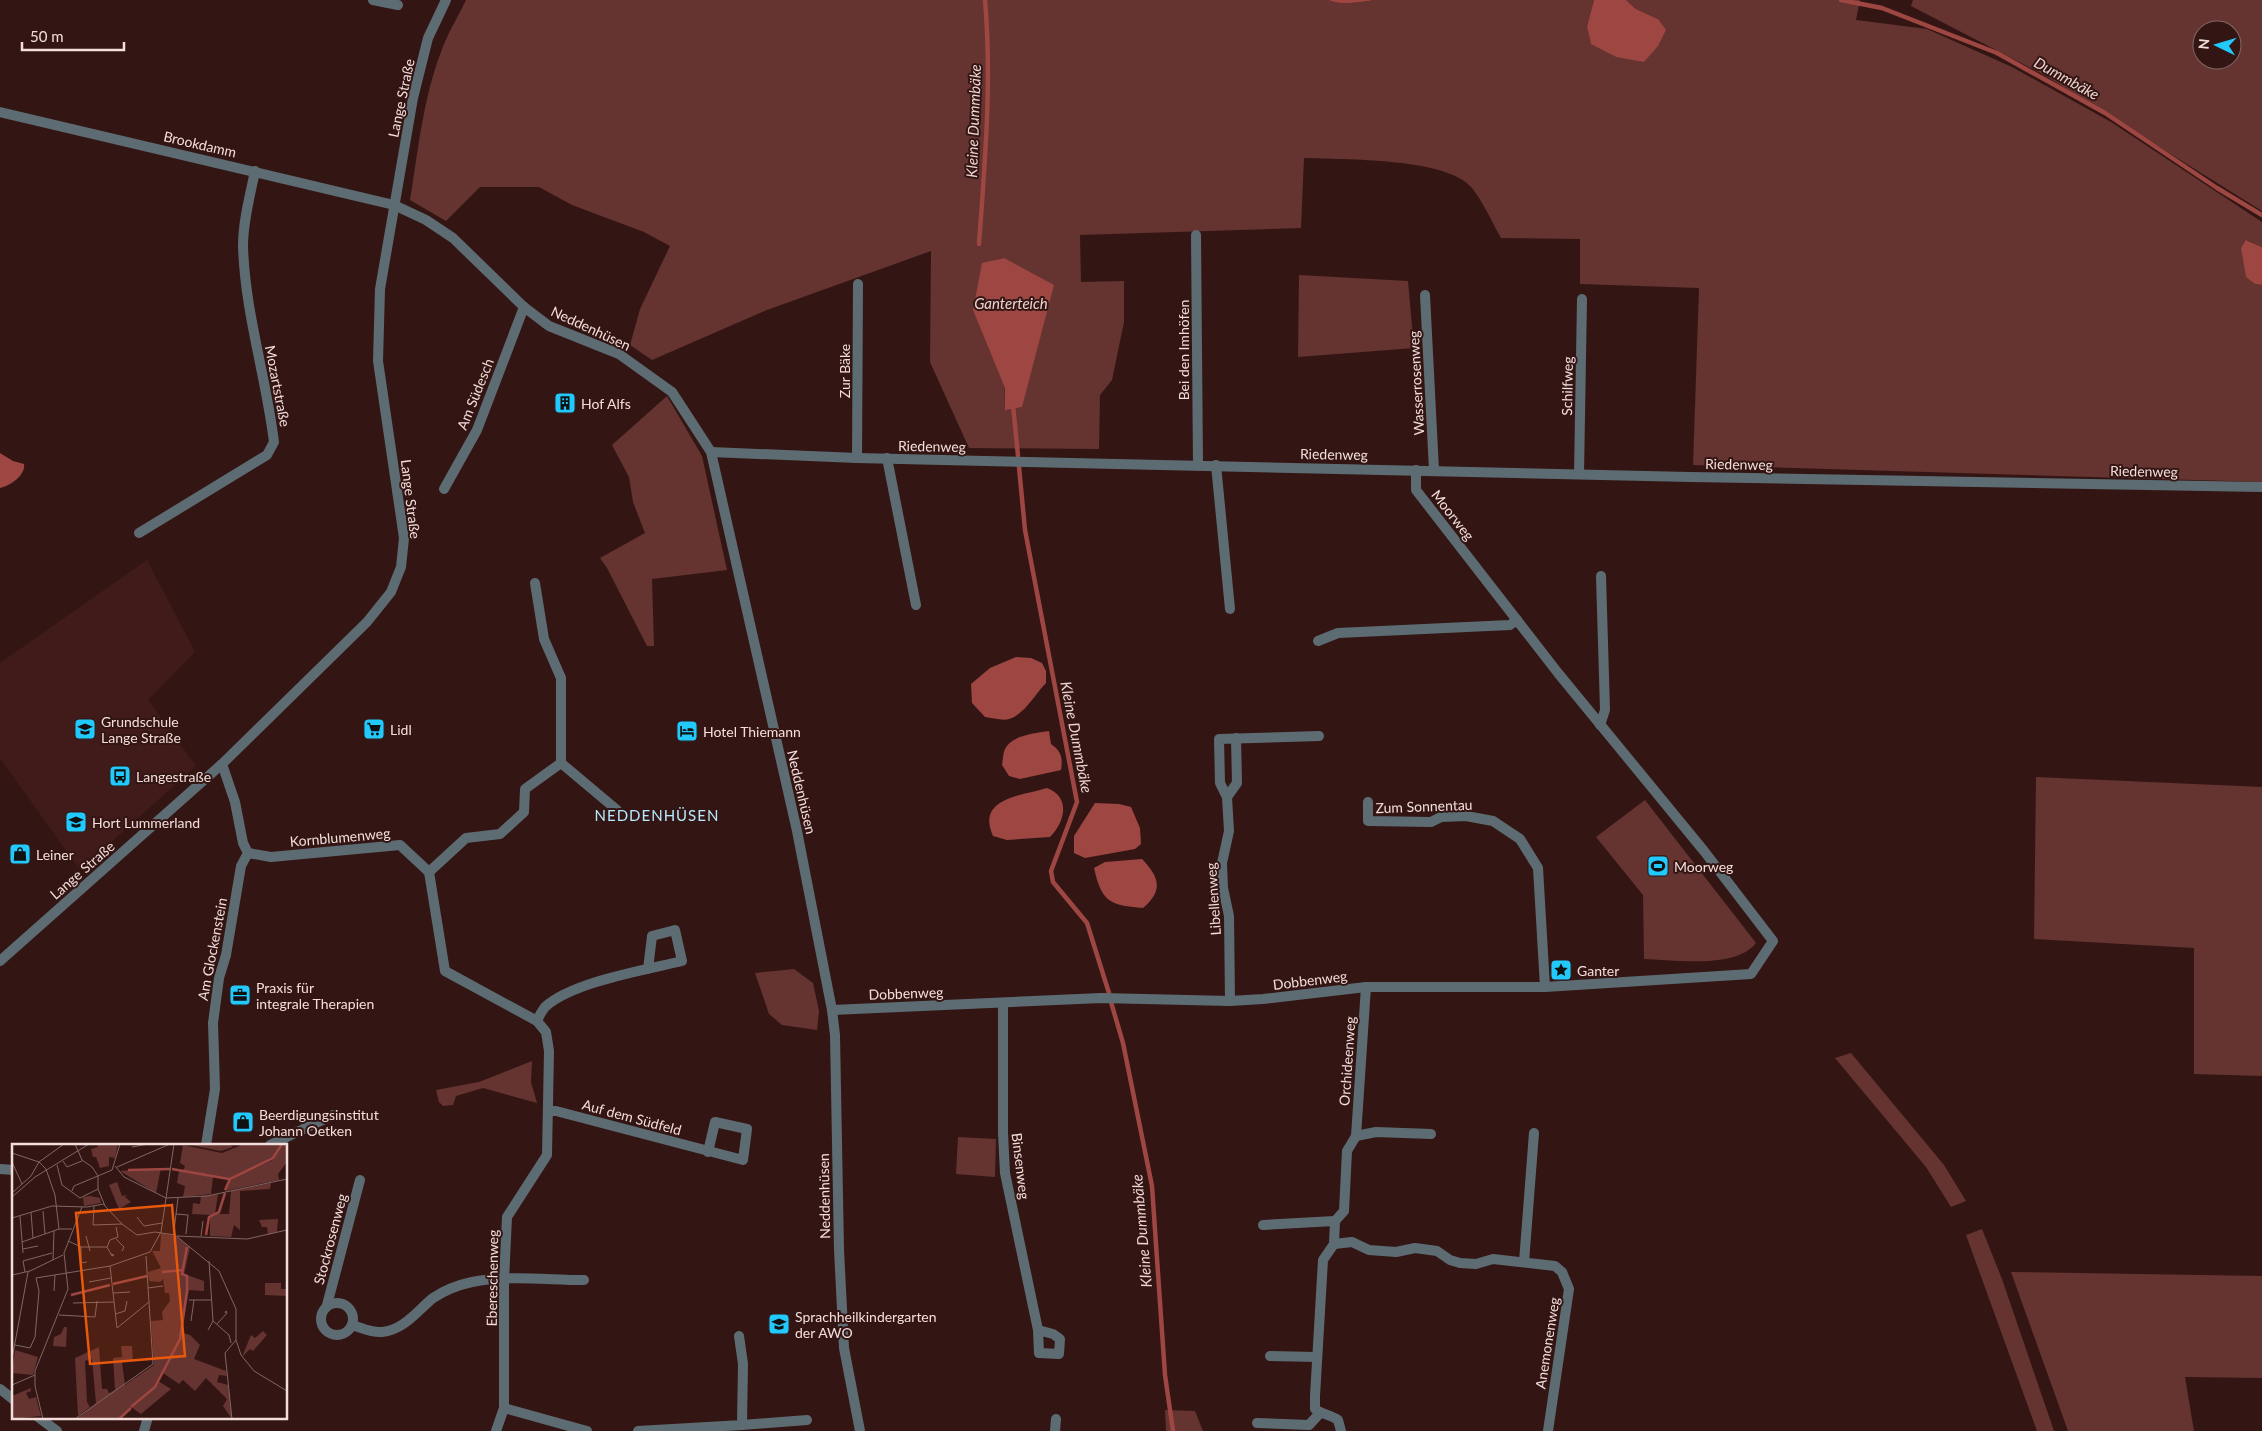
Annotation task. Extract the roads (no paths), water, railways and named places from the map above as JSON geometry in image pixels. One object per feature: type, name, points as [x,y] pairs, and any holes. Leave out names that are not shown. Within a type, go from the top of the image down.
[{"type":"street","points":[[373,0],[398,5]]},
{"type":"street","name":"Lange Straße","points":[[0,961],[222,764],[367,622],[391,592],[401,567],[404,538],[378,361],[380,289],[413,98],[428,38],[446,0]]},
{"type":"street","name":"Brookdamm","points":[[0,112],[394,205]]},
{"type":"street","name":"Mozartstraße","points":[[139,533],[267,455],[274,442],[251,320],[243,246],[246,212],[255,171]]},
{"type":"street","name":"Neddenhüsen","points":[[394,205],[426,220],[453,238],[524,307],[549,326],[620,354],[672,392],[711,452],[797,830],[832,1010],[835,1035],[839,1250],[844,1348],[860,1431]]},
{"type":"street","name":"Bei den Imhöfen","points":[[1196,236],[1198,464]]},
{"type":"street","name":"Zur Bäke","points":[[857,458],[858,284]]},
{"type":"street","name":"Wasserrosenweg","points":[[1425,295],[1434,470]]},
{"type":"street","name":"Schilfweg","points":[[1579,474],[1582,299]]},
{"type":"street","name":"Am Südesch","points":[[444,489],[476,430],[524,307]]},
{"type":"street","name":"Riedenweg","points":[[711,452],[857,458],[2262,487]]},
{"type":"street","name":"Riedenweg","points":[[887,458],[916,605]]},
{"type":"street","points":[[1216,465],[1230,609]]},
{"type":"street","name":"Moorweg","points":[[1416,470],[1416,490],[1517,620],[1704,851],[1772,941]]},
{"type":"street","points":[[1600,724],[1605,710],[1601,576]]},
{"type":"street","points":[[534,582],[544,639],[561,678],[561,763],[617,810]]},
{"type":"street","points":[[1318,640],[1338,633],[1510,625],[1517,620]]},
{"type":"street","name":"Libellenweg","points":[[1230,1001],[1229,916],[1223,888],[1222,863],[1229,831],[1227,797],[1220,782],[1219,739],[1318,736]]},
{"type":"street","name":"Libellenweg","points":[[1227,797],[1237,783],[1236,738]]},
{"type":"street","points":[[561,763],[525,789],[524,812],[500,834],[466,838],[429,872],[445,971],[537,1021],[544,1008],[580,987],[648,970]]},
{"type":"street","points":[[222,764],[235,802],[243,844],[248,853]]},
{"type":"street","name":"Zum Sonnentau","points":[[1368,802],[1368,822],[1431,822],[1441,817],[1466,816],[1493,821],[1520,839],[1538,868],[1545,987]]},
{"type":"street","name":"Kornblumenweg","points":[[248,853],[271,857],[400,845],[429,872]]},
{"type":"street","name":"Am Glockenstein","points":[[206,1144],[215,1089],[213,1023],[219,978],[226,956],[241,866],[248,853]]},
{"type":"street","name":"Dobbenweg","points":[[832,1010],[1101,998],[1230,1001],[1366,987],[1545,987],[1751,974],[1772,941]]},
{"type":"street","name":"Orchideenweg","points":[[1320,1413],[1315,1409],[1323,1260],[1334,1244],[1335,1220],[1344,1211],[1347,1151],[1356,1136],[1366,987]]},
{"type":"street","name":"Binsenweg","points":[[1003,1003],[1003,1133],[1005,1173],[1038,1330]]},
{"type":"street","name":"Ebereschenweg","points":[[496,1431],[504,1408],[504,1280],[507,1217],[547,1155],[549,1051],[546,1032],[537,1021]]},
{"type":"street","name":"Auf dem Südfeld","points":[[548,1111],[556,1111],[708,1152],[743,1160],[747,1129],[715,1122],[708,1152]]},
{"type":"street","points":[[272,1144],[333,1115]]},
{"type":"street","points":[[1356,1136],[1376,1132],[1431,1134]]},
{"type":"street","points":[[1524,1262],[1534,1133]]},
{"type":"street","name":"Stockrosenweg","points":[[327,1305],[337,1302],[347,1305],[353,1314],[352,1325],[345,1333],[335,1335],[325,1330],[321,1314],[327,1305],[360,1180]]},
{"type":"street","points":[[1262,1225],[1335,1220]]},
{"type":"street","name":"Anemonenweg","points":[[1334,1244],[1352,1242],[1369,1250],[1396,1252],[1415,1248],[1437,1250],[1450,1260],[1460,1263],[1476,1264],[1493,1259],[1555,1266],[1562,1272],[1569,1289],[1548,1431]]},
{"type":"street","points":[[352,1325],[375,1332],[384,1332],[399,1327],[451,1287],[474,1282],[584,1280]]},
{"type":"street","points":[[739,1336],[743,1364],[742,1425]]},
{"type":"street","points":[[1270,1356],[1317,1357]]},
{"type":"street","points":[[0,1390],[12,1399]]},
{"type":"street","points":[[504,1408],[587,1431]]},
{"type":"street","points":[[1257,1423],[1309,1425],[1320,1413],[1338,1420],[1342,1431]]},
{"type":"street","points":[[39,1418],[57,1431]]},
{"type":"street","points":[[144,1431],[148,1418]]},
{"type":"street","points":[[1055,1431],[1056,1419]]},
{"type":"street","points":[[638,1431],[742,1425],[782,1427],[807,1420]]},
{"type":"water","points":[[1328,0],[1375,0],[1345,3]]},
{"type":"water","points":[[1594,0],[1626,0],[1636,9],[1658,19],[1666,30],[1658,46],[1644,62],[1616,57],[1591,44],[1587,26]]},
{"type":"water","points":[[2246,240],[2262,247],[2262,285],[2255,284],[2246,277],[2241,248]]},
{"type":"water","name":"Ganterteich","points":[[1004,258],[1054,285],[1022,407],[1005,410],[1005,388],[973,310],[982,263]]},
{"type":"water","points":[[0,453],[13,461],[24,464],[24,468],[20,476],[8,485],[0,488]]},
{"type":"water","points":[[1016,657],[1031,658],[1042,663],[1046,671],[1046,683],[1025,708],[1014,717],[1004,720],[985,717],[972,703],[971,684],[990,668]]},
{"type":"water","points":[[1049,731],[1051,744],[1057,749],[1062,761],[1061,770],[1020,779],[1009,776],[1002,765],[1004,751],[1008,744],[1025,736]]},
{"type":"water","points":[[1047,788],[1060,797],[1063,810],[1059,824],[1050,837],[1007,840],[993,836],[989,823],[991,814],[996,806],[1014,797]]},
{"type":"water","points":[[1095,803],[1119,804],[1131,807],[1140,828],[1141,844],[1135,849],[1085,858],[1074,853],[1074,836]]},
{"type":"water","points":[[1142,859],[1152,872],[1157,884],[1150,901],[1143,908],[1123,905],[1109,900],[1100,889],[1094,868],[1105,862]]},
{"type":"waterway","name":"Kleine Dummbäke","points":[[979,244],[988,91],[985,0]]},
{"type":"waterway","name":"Dummbäke","points":[[1841,0],[1882,8],[1997,53],[2105,113],[2217,188],[2262,215]]},
{"type":"waterway","name":"Kleine Dummbäke","points":[[1013,405],[1018,456]]},
{"type":"waterway","name":"Kleine Dummbäke","points":[[1019,467],[1025,530],[1077,802],[1051,871],[1053,882],[1087,923],[1109,993]]},
{"type":"waterway","name":"Kleine Dummbäke","points":[[1111,1002],[1123,1043],[1152,1186],[1165,1375],[1173,1431]]},
{"type":"place","name":"Hof Alfs","points":[[565,403]]},
{"type":"place","name":"Grundschule Lange Straße","points":[[85,729]]},
{"type":"place","name":"Lidl","points":[[374,729]]},
{"type":"place","name":"Hotel Thiemann","points":[[687,731]]},
{"type":"place","name":"Langestraße","points":[[120,776]]},
{"type":"place","name":"Hort Lummerland","points":[[76,822]]},
{"type":"place","name":"Leiner","points":[[20,854]]},
{"type":"place","name":"Moorweg","points":[[1658,866]]},
{"type":"place","name":"Ganter","points":[[1561,970]]},
{"type":"place","name":"Praxis für integrale Therapien","points":[[240,995]]},
{"type":"place","name":"Beerdigungsinstitut Johann Oetken","points":[[243,1122]]},
{"type":"place","name":"Sprachheilkindergarten der AWO","points":[[779,1324]]},
{"type":"district","name":"NEDDENHÜSEN","points":[[657,815]]}]
